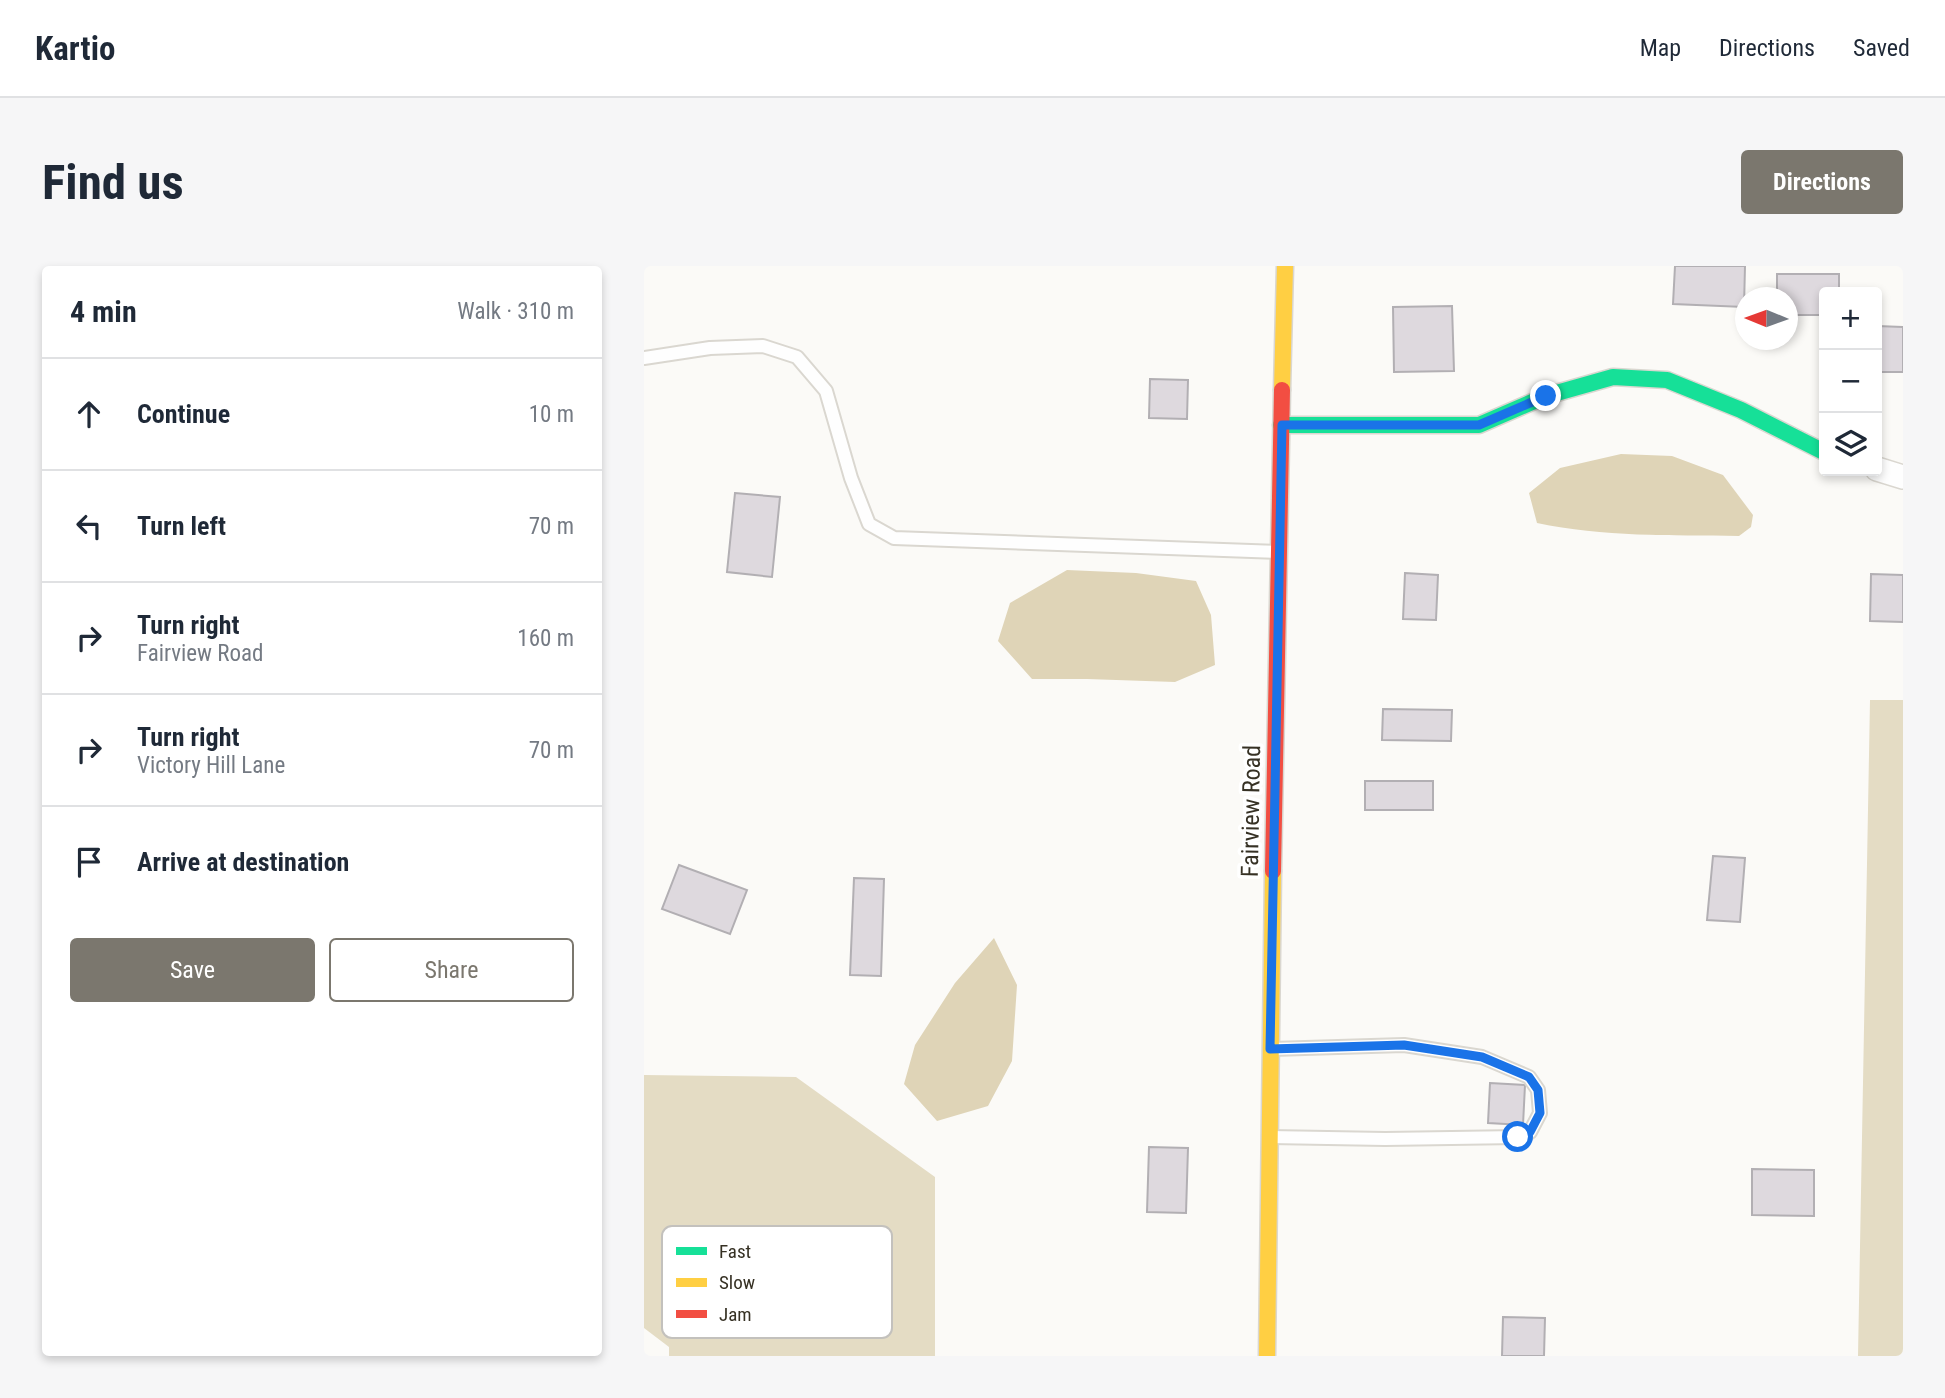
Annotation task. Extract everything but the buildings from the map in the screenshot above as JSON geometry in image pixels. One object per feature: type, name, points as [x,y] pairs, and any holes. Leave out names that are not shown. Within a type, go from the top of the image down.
[{"type":"street","name":"Fairview Road","points":[[1267,1356],[1285,266]]},
{"type":"street","points":[[1282,425],[1479,425],[1546,396],[1613,377],[1667,380],[1741,410],[1819,449]]},
{"type":"street","points":[[1882,471],[1903,477]]},
{"type":"lane","points":[[644,358],[710,348],[763,346],[797,357],[826,391],[851,478],[869,524],[894,538],[1279,552]]},
{"type":"lane","points":[[1269,1137],[1518,1137],[1530,1132],[1540,1113],[1538,1090],[1529,1077],[1482,1057],[1404,1045],[1270,1049]]},
{"type":"shaded area","points":[[1621,454],[1672,456],[1723,475],[1753,515],[1751,527],[1739,536],[1663,535],[1587,531],[1537,523],[1529,493],[1560,468]]},
{"type":"shaded area","points":[[1067,570],[1136,573],[1196,581],[1211,615],[1215,665],[1175,682],[1032,679],[998,641],[1010,603]]},
{"type":"shaded area","points":[[1870,700],[1903,700],[1903,1356],[1858,1356]]},
{"type":"shaded area","points":[[994,938],[1017,985],[1012,1061],[988,1106],[937,1121],[904,1084],[915,1045],[955,983]]},
{"type":"shaded area","points":[[644,1075],[796,1077],[935,1177],[935,1356],[669,1356],[669,1347],[644,1328]]},
{"type":"traffic: fast","points":[[1281,425],[1479,425],[1546,396],[1613,377],[1667,380],[1741,410],[1819,449]]},
{"type":"traffic: slow","points":[[1282,390],[1285,266]]},
{"type":"traffic: slow","points":[[1267,1356],[1273,871]]},
{"type":"traffic: jam","points":[[1273,871],[1282,390]]},
{"type":"route","points":[[1518,1137],[1530,1132],[1540,1113],[1538,1090],[1529,1077],[1482,1057],[1404,1045],[1270,1049],[1282,425],[1479,425],[1546,396]]}]
